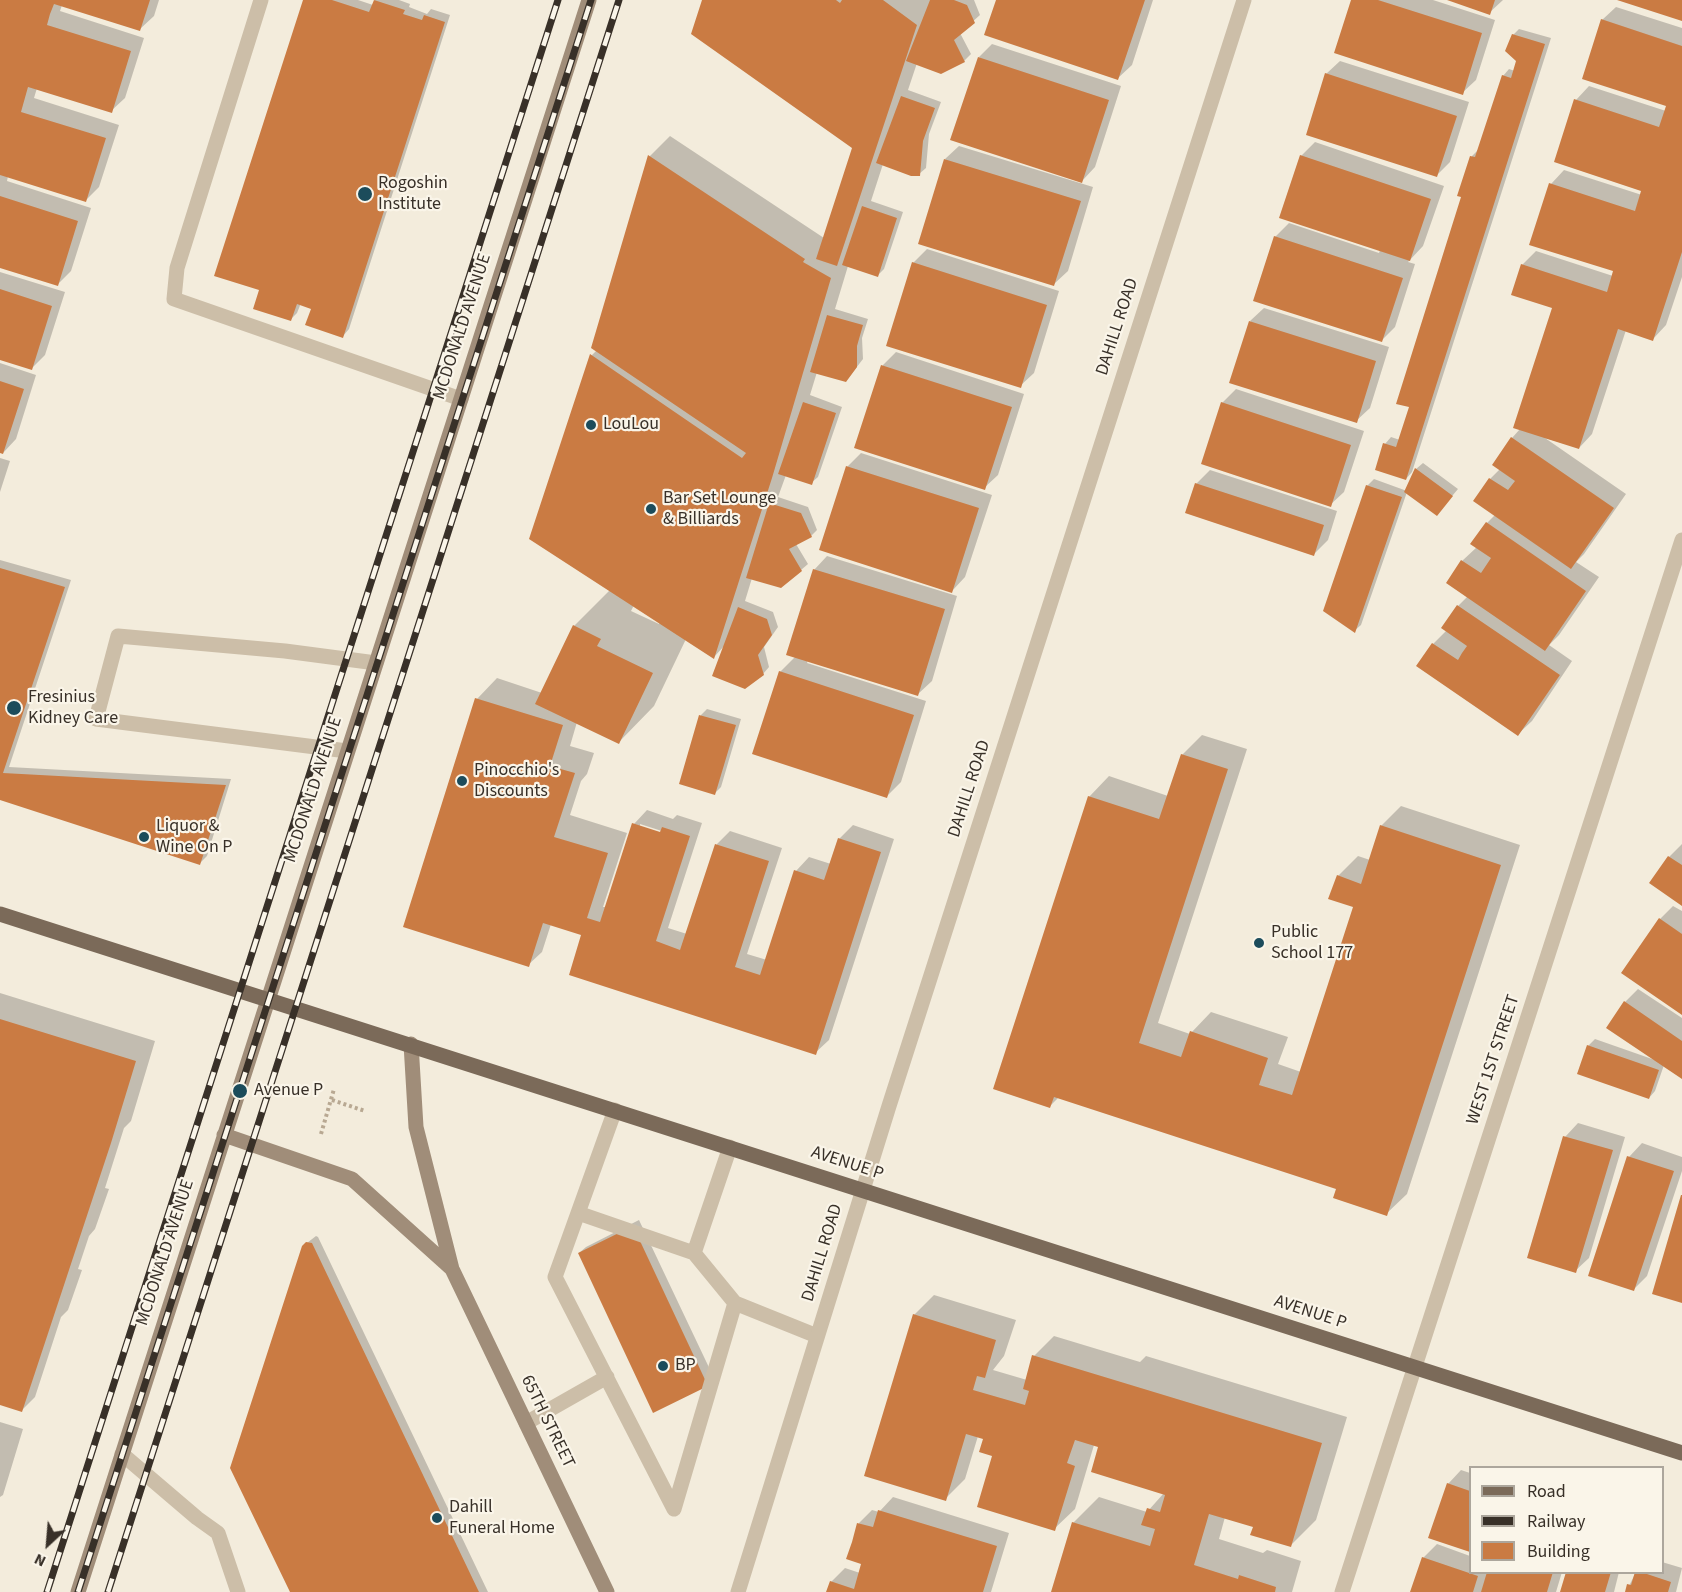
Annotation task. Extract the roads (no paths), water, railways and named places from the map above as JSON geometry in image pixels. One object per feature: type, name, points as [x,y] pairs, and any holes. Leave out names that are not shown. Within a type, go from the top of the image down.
[{"type":"main road","name":"MCDONALD AVENUE","points":[[78,1592],[589,0]]},
{"type":"main road","name":"AVENUE P","points":[[0,914],[1682,1453]]},
{"type":"main road","name":"65TH STREET","points":[[411,1044],[416,1127],[453,1269],[607,1592]]},
{"type":"main road","name":"65TH STREET","points":[[224,1135],[352,1179],[453,1269]]},
{"type":"street","points":[[261,0],[177,268],[174,299],[461,399]]},
{"type":"street","name":"DAHILL ROAD","points":[[738,1592],[863,1190],[1244,0]]},
{"type":"street","name":"WEST 1ST STREET","points":[[1342,1592],[1682,540]]},
{"type":"street","points":[[347,751],[96,719],[118,636],[285,651],[376,663]]},
{"type":"street","points":[[615,1110],[555,1277],[675,1509],[735,1303]]},
{"type":"street","points":[[694,1253],[730,1147]]},
{"type":"street","points":[[578,1213],[694,1253],[735,1303],[817,1336]]},
{"type":"street","points":[[526,1423],[607,1377]]},
{"type":"street","points":[[122,1454],[218,1533],[238,1592]]},
{"type":"railway","points":[[47,1592],[558,0]]},
{"type":"railway","points":[[78,1592],[591,0]]},
{"type":"railway","points":[[108,1592],[619,0]]},
{"type":"place","name":"Rogoshin Institute","points":[[365,194]]},
{"type":"place","name":"LouLou","points":[[591,425]]},
{"type":"place","name":"Bar Set Lounge & Billiards","points":[[651,509]]},
{"type":"place","name":"Fresinius Kidney Care","points":[[14,708]]},
{"type":"place","name":"Pinocchio's Discounts","points":[[462,781]]},
{"type":"place","name":"Liquor & Wine On P","points":[[144,837]]},
{"type":"place","name":"Public School 177","points":[[1259,943]]},
{"type":"place","name":"Avenue P","points":[[240,1091]]},
{"type":"place","name":"BP","points":[[663,1366]]},
{"type":"place","name":"Dahill Funeral Home","points":[[437,1518]]}]
